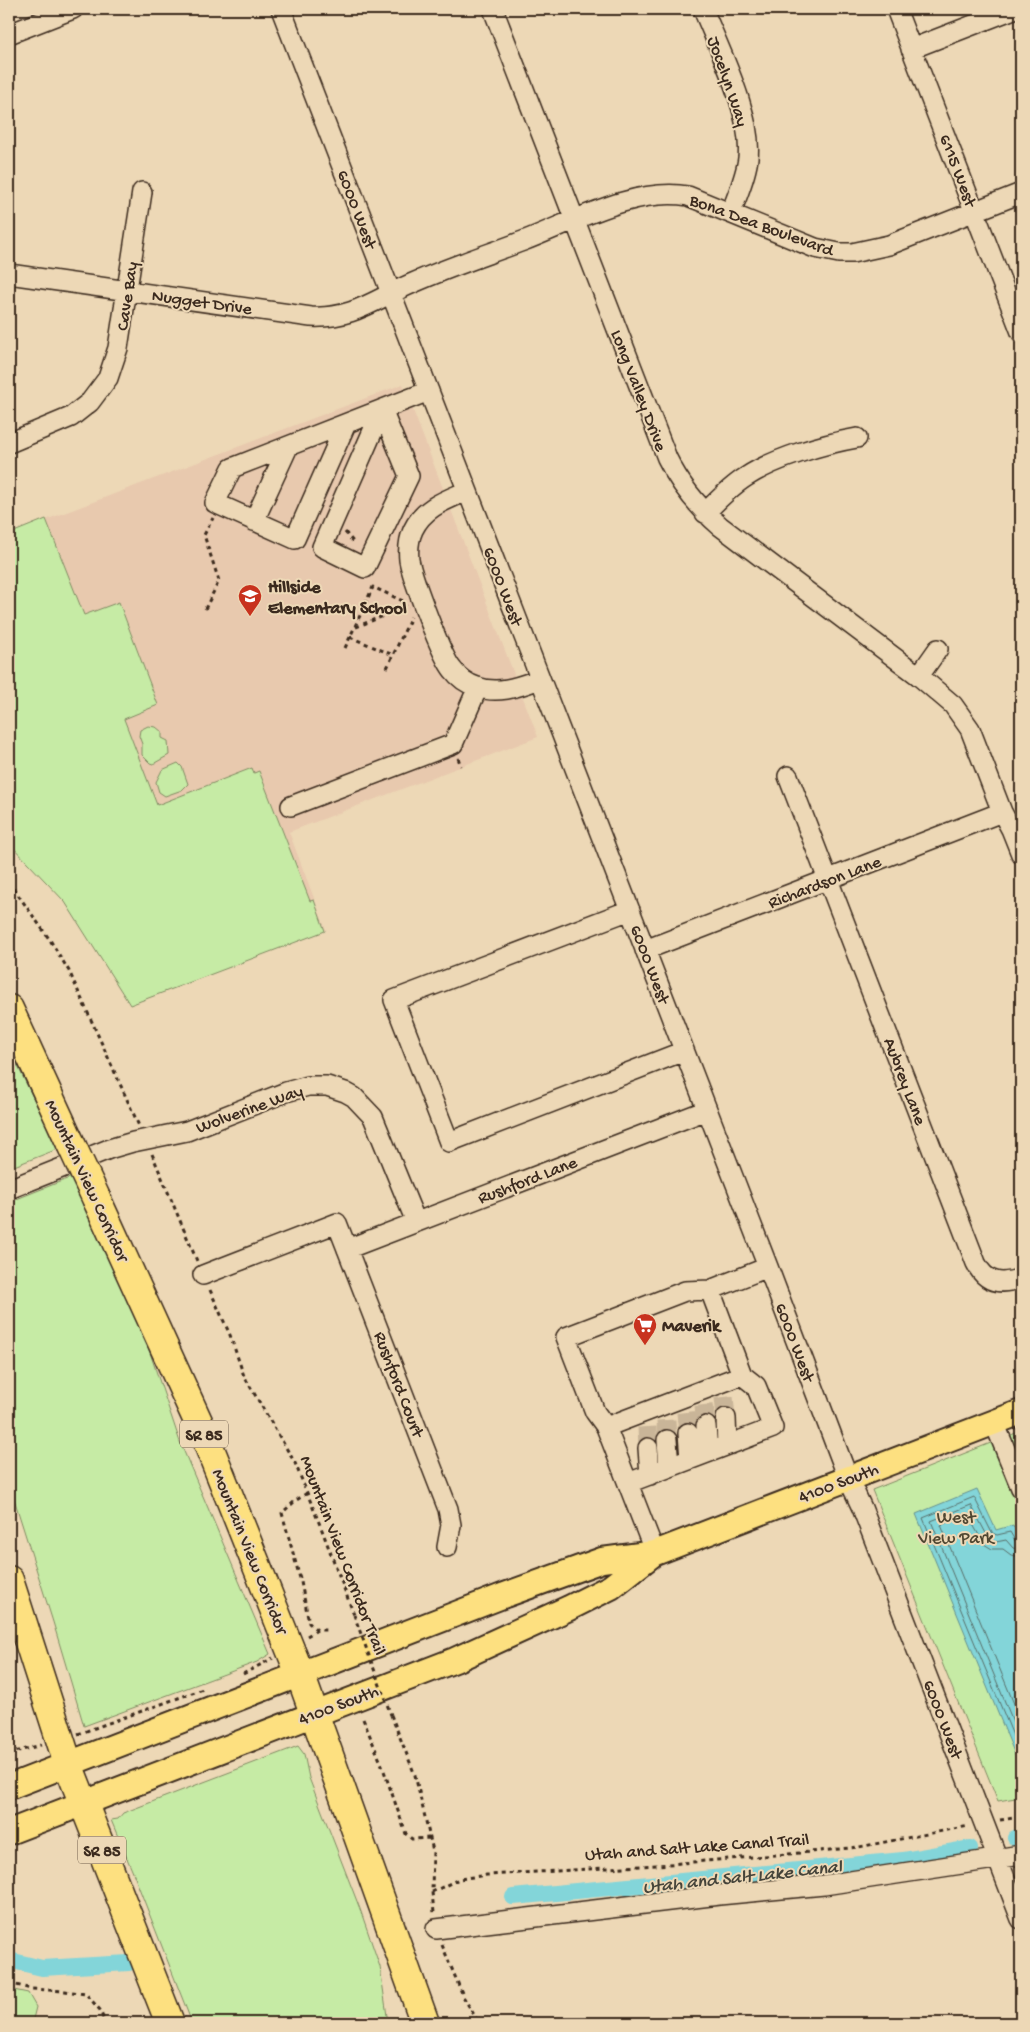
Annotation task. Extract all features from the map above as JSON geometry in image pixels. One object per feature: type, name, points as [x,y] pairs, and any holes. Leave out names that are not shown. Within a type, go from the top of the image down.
[{"type":"highway","name":"Mountain View Corridor","points":[[9,1009],[207,1441],[315,1713],[425,2023]]},
{"type":"highway","name":"SR 85","points":[[9,1580],[68,1764],[170,2023]]},
{"type":"main road","name":"4100 South","points":[[9,1787],[505,1595],[602,1560],[655,1553],[1021,1412]]},
{"type":"main road","name":"4100 South","points":[[9,1832],[455,1660],[611,1587],[655,1553]]},
{"type":"street","points":[[9,34],[73,9]]},
{"type":"street","name":"6000 West","points":[[281,9],[848,1478],[862,1508],[1021,1919]]},
{"type":"street","name":"Long Valley Drive","points":[[492,9],[667,458],[686,492],[706,513],[942,694],[962,716],[972,736],[1021,854]]},
{"type":"street","name":"Jocelyn Way","points":[[703,9],[739,101],[747,130],[748,158],[746,172],[731,213]]},
{"type":"street","name":"6115 West","points":[[896,9],[1021,332]]},
{"type":"street","points":[[911,49],[1014,9]]},
{"type":"street","name":"Cave Bay","points":[[9,443],[71,417],[90,402],[108,378],[116,358],[142,192]]},
{"type":"street","name":"Bona Dea Boulevard","points":[[391,294],[412,283],[631,200],[667,194],[688,196],[815,248],[846,253],[865,252],[888,245],[1021,193]]},
{"type":"street","name":"Nugget Drive","points":[[9,274],[322,318],[356,311],[391,294]]},
{"type":"street","points":[[346,424],[295,539],[216,503],[232,468],[288,447],[346,424],[429,392]]},
{"type":"street","points":[[382,410],[409,476],[365,568],[322,547],[382,410]]},
{"type":"street","points":[[706,513],[734,486],[757,470],[824,445],[858,438]]},
{"type":"street","points":[[254,521],[288,447]]},
{"type":"street","points":[[467,490],[435,505],[419,520],[410,540],[409,560],[446,660],[460,677],[478,688],[487,690],[507,690],[540,679]]},
{"type":"street","points":[[919,676],[938,649]]},
{"type":"street","points":[[291,806],[453,744],[478,688]]},
{"type":"street","name":"Aubrey Lane","points":[[788,776],[976,1264],[990,1280],[1007,1283],[1021,1278]]},
{"type":"street","name":"Richardson Lane","points":[[645,950],[1002,812]]},
{"type":"street","points":[[630,910],[394,1000],[449,1142],[684,1051]]},
{"type":"street","name":"Wolverine Way","points":[[9,1189],[133,1142],[187,1131],[286,1092],[308,1086],[327,1086],[354,1097],[373,1117],[416,1222]]},
{"type":"street","name":"Rushford Lane","points":[[347,1249],[707,1110]]},
{"type":"street","name":"Rushford Court","points":[[203,1275],[337,1223],[448,1509],[451,1524],[447,1547]]},
{"type":"street","points":[[655,1553],[606,1427],[595,1412],[566,1337],[685,1291],[710,1290],[768,1267]]},
{"type":"street","points":[[628,1483],[773,1428],[756,1386],[742,1374],[710,1290]]},
{"type":"street","points":[[606,1427],[646,1420],[724,1390],[742,1374]]},
{"type":"street","points":[[726,1418],[727,1445]]},
{"type":"street","points":[[994,1422],[1019,1478]]},
{"type":"street","points":[[706,1426],[708,1452]]},
{"type":"street","points":[[688,1433],[690,1459]]},
{"type":"street","points":[[667,1440],[669,1467]]},
{"type":"street","points":[[648,1448],[650,1474]]},
{"type":"street","points":[[436,1930],[660,1901],[824,1885],[1021,1855]]},
{"type":"path","points":[[205,609],[219,581],[204,535],[214,516]]},
{"type":"path","points":[[334,520],[359,548]]},
{"type":"path","points":[[345,648],[373,587],[411,605],[355,627]]},
{"type":"path","points":[[387,668],[413,612]]},
{"type":"path","points":[[350,637],[393,655]]},
{"type":"path","points":[[9,882],[50,940],[69,971],[141,1128]]},
{"type":"path","points":[[151,1151],[191,1247]]},
{"type":"path","name":"Mountain View Corridor Trail","points":[[216,1304],[230,1335],[244,1376],[282,1439],[307,1493],[415,1775],[433,1851],[432,1892],[436,1930],[464,1998],[479,2023]]},
{"type":"path","points":[[307,1493],[282,1513],[301,1582],[309,1623],[316,1630],[328,1630]]},
{"type":"path","points":[[240,1675],[276,1657]]},
{"type":"path","points":[[88,1731],[213,1685]]},
{"type":"path","points":[[363,1719],[382,1765],[406,1834],[412,1839],[429,1838]]},
{"type":"path","points":[[9,1756],[15,1752]]},
{"type":"path","points":[[1002,1820],[1021,1816]]},
{"type":"path","name":"Utah and Salt Lake Canal Trail","points":[[432,1892],[459,1878],[658,1865],[800,1853],[859,1847],[967,1827]]},
{"type":"path","points":[[9,1984],[31,1989],[86,1994],[100,2010],[105,2023]]},
{"type":"shaded area","name":"Hillside Elementary School","points":[[403,384],[538,737],[289,832],[326,930],[130,1005],[65,902],[9,843],[9,534]]},
{"type":"green space","points":[[46,519],[84,615],[119,602],[158,705],[124,719],[157,805],[252,768],[254,773],[259,771],[310,901],[314,900],[325,931],[130,1005],[65,902],[9,843],[9,534]]},
{"type":"green space","points":[[148,726],[156,727],[162,732],[162,738],[168,741],[169,755],[153,764],[142,755],[142,744],[139,736],[140,730]]},
{"type":"green space","points":[[178,763],[182,767],[188,784],[182,790],[165,796],[159,792],[156,782],[162,770]]},
{"type":"green space","points":[[9,1048],[58,1149],[9,1168]]},
{"type":"green space","points":[[72,1177],[142,1329],[180,1442],[270,1654],[257,1662],[84,1726],[9,1483],[9,1202]]},
{"type":"green space","name":"West View Park","points":[[1021,1431],[1021,1797],[998,1801],[872,1490]]},
{"type":"green space","points":[[298,1746],[304,1754],[309,1778],[360,1909],[380,1967],[387,2016],[391,2023],[192,2023],[111,1820],[118,1819],[123,1813]]},
{"type":"green space","points":[[9,1989],[28,1993],[36,2007],[34,2023],[9,2023]]},
{"type":"water","points":[[977,1489],[996,1530],[1013,1525],[1021,1543],[1021,1757],[1016,1757],[916,1514]]},
{"type":"waterway","name":"Utah and Salt Lake Canal","points":[[1015,1838],[1021,1836]]},
{"type":"waterway","name":"Utah and Salt Lake Canal","points":[[513,1897],[903,1860],[970,1848]]},
{"type":"waterway","name":"Utah and Salt Lake Canal","points":[[9,1960],[42,1968],[129,1963]]},
{"type":"tunnel","points":[[724,1397],[726,1418]]},
{"type":"tunnel","points":[[704,1405],[706,1426]]},
{"type":"tunnel","points":[[686,1412],[688,1433]]},
{"type":"tunnel","points":[[666,1420],[667,1440]]},
{"type":"tunnel","points":[[647,1427],[648,1448]]},
{"type":"place","name":"Hillside Elementary School","points":[[250,617]]},
{"type":"place","name":"Maverik","points":[[645,1346]]}]
